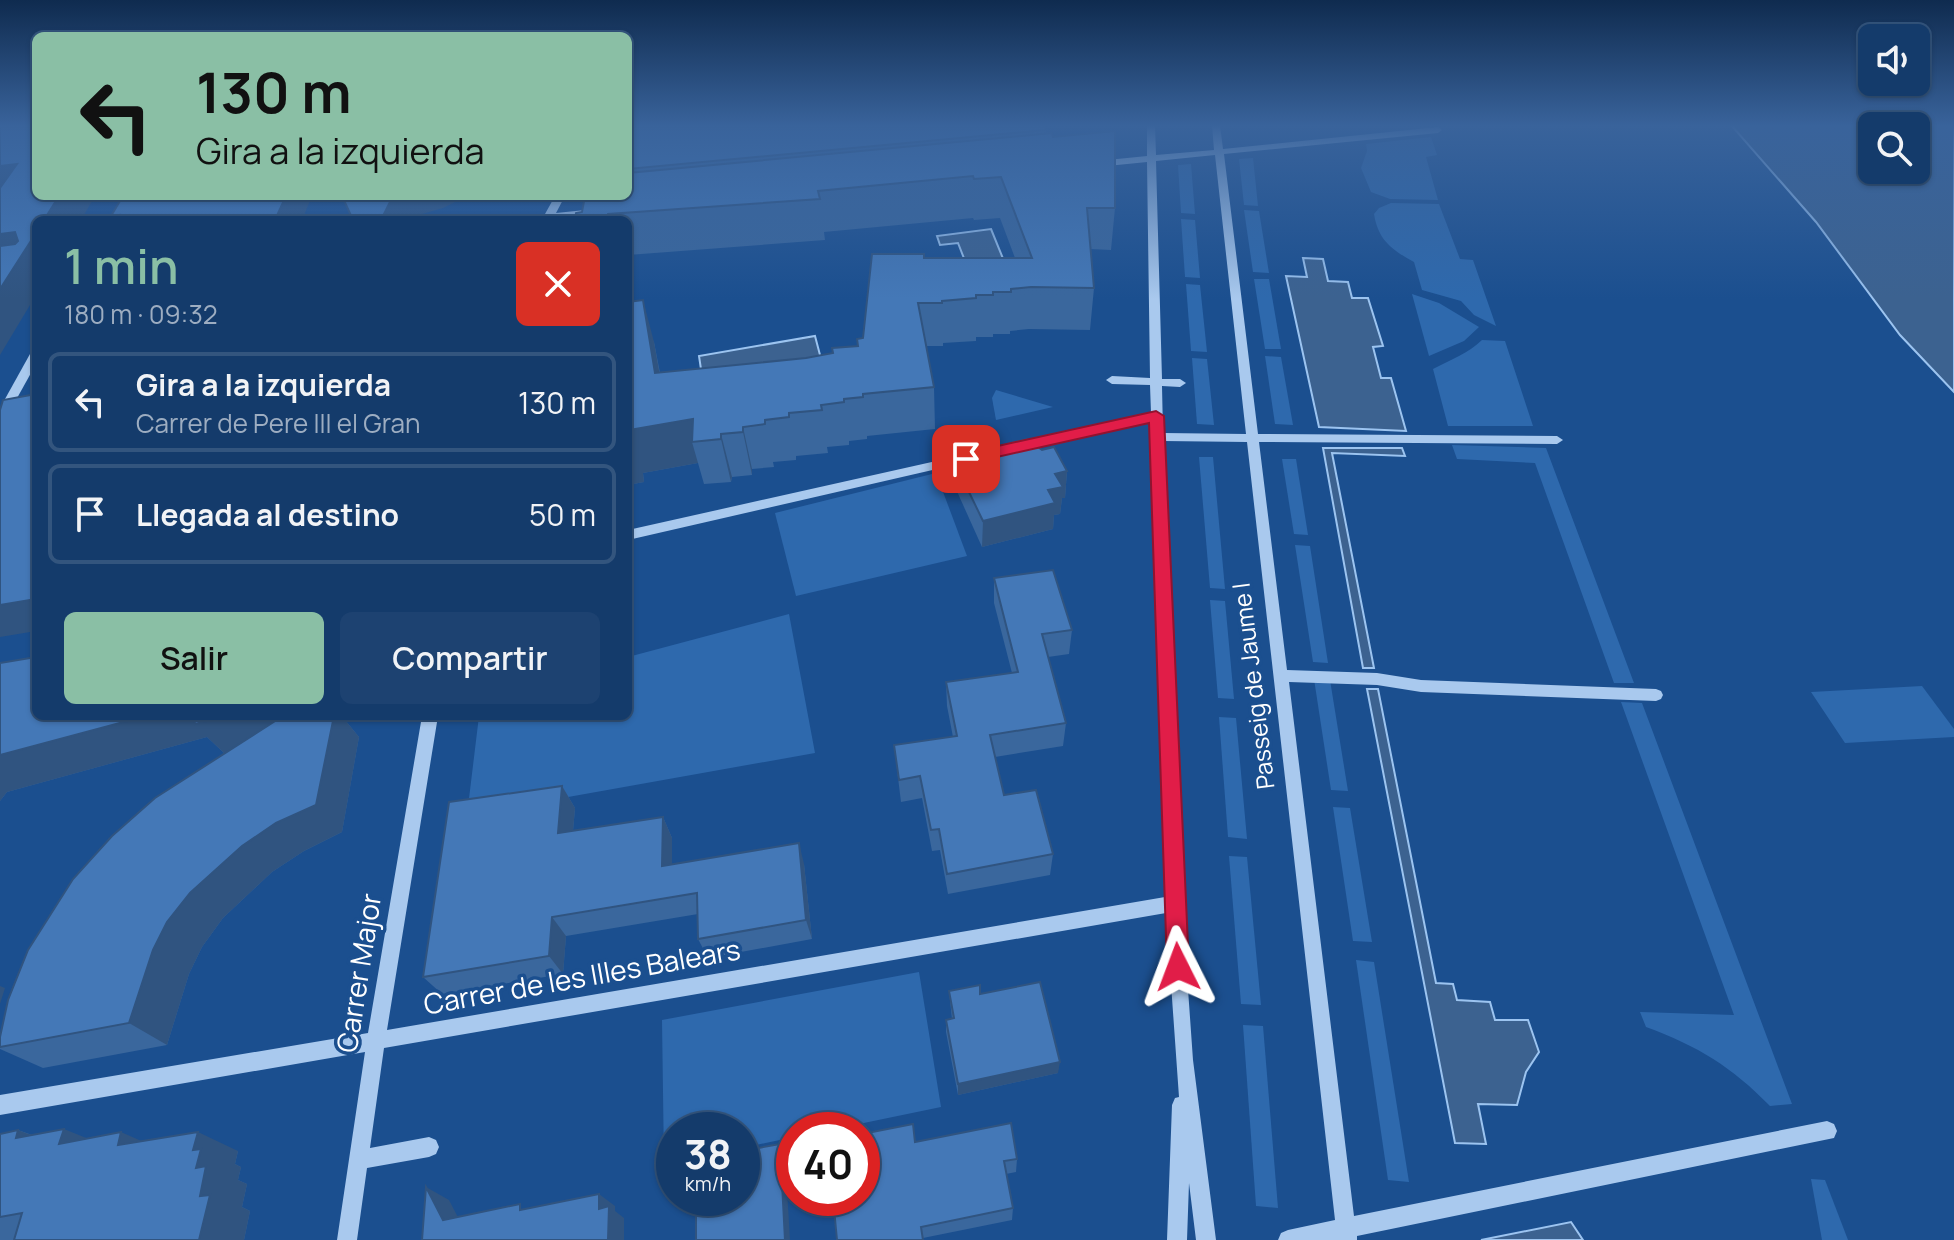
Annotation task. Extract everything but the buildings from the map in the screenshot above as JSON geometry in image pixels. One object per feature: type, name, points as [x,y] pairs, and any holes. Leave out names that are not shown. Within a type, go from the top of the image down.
[{"type":"street","points":[[1150,183],[1174,904],[1184,1060],[1206,1240]]},
{"type":"street","name":"Passeig de Jaume I","points":[[1221,183],[1346,1235]]},
{"type":"street","points":[[566,216],[610,211]]},
{"type":"street","points":[[0,418],[32,361]]},
{"type":"street","points":[[1112,380],[1180,383]]},
{"type":"street","points":[[997,452],[1156,416]]},
{"type":"street","points":[[1157,437],[1557,440]]},
{"type":"street","points":[[632,534],[982,455]]},
{"type":"street","points":[[1279,676],[1377,679],[1436,687],[1656,695]]},
{"type":"street","name":"Carrer Major","points":[[347,1240],[376,1041],[429,720]]},
{"type":"street","name":"Carrer de les Illes Balears","points":[[0,1105],[1174,904]]},
{"type":"street","points":[[1177,1240],[1184,1060]]},
{"type":"street","points":[[1288,1240],[1346,1235],[1827,1131]]},
{"type":"street","points":[[358,1160],[429,1147]]},
{"type":"shaded area","points":[[1179,183],[1193,183],[1195,214],[1181,213]]},
{"type":"shaded area","points":[[1242,183],[1256,183],[1258,206],[1244,205]]},
{"type":"shaded area","points":[[1367,183],[1433,183],[1438,200],[1390,199],[1371,192]]},
{"type":"shaded area","points":[[1782,183],[1954,183],[1954,392],[1900,335],[1816,222]]},
{"type":"shaded area","points":[[1391,203],[1439,204],[1460,259],[1473,260],[1496,326],[1474,315],[1461,301],[1422,290],[1414,262],[1387,243],[1376,223],[1374,214]]},
{"type":"shaded area","points":[[1244,210],[1259,211],[1269,273],[1253,272]]},
{"type":"shaded area","points":[[1181,219],[1195,220],[1200,278],[1185,277]]},
{"type":"shaded area","points":[[991,229],[1004,261],[967,266],[958,243],[940,245],[937,236]]},
{"type":"shaded area","points":[[1303,258],[1323,259],[1328,281],[1348,282],[1352,298],[1368,298],[1383,346],[1373,347],[1381,378],[1391,378],[1406,431],[1319,427],[1286,276],[1307,277]]},
{"type":"shaded area","points":[[1254,279],[1269,279],[1281,349],[1265,349]]},
{"type":"shaded area","points":[[1186,284],[1200,285],[1207,352],[1191,351]]},
{"type":"shaded area","points":[[1412,294],[1439,303],[1479,327],[1464,341],[1429,356]]},
{"type":"shaded area","points":[[815,336],[825,374],[705,396],[699,356]]},
{"type":"shaded area","points":[[1482,340],[1505,341],[1533,426],[1448,426],[1433,369],[1465,353]]},
{"type":"shaded area","points":[[1265,356],[1281,357],[1293,425],[1275,424]]},
{"type":"shaded area","points":[[1192,358],[1207,359],[1214,425],[1197,424]]},
{"type":"shaded area","points":[[996,390],[1053,407],[996,420],[992,398]]},
{"type":"shaded area","points":[[1452,445],[1546,448],[1634,683],[1614,683],[1535,463],[1457,459]]},
{"type":"shaded area","points":[[1323,448],[1402,448],[1405,456],[1332,453],[1374,668],[1363,668]]},
{"type":"shaded area","points":[[1199,457],[1213,457],[1225,589],[1210,588]]},
{"type":"shaded area","points":[[1282,459],[1296,459],[1308,535],[1294,534]]},
{"type":"shaded area","points":[[936,473],[967,556],[796,596],[775,513]]},
{"type":"shaded area","points":[[1295,545],[1310,546],[1328,663],[1313,662]]},
{"type":"shaded area","points":[[1210,600],[1225,601],[1234,699],[1218,698]]},
{"type":"shaded area","points":[[789,614],[815,753],[467,815],[479,720],[632,720],[632,656]]},
{"type":"shaded area","points":[[1314,679],[1330,680],[1348,791],[1331,790]]},
{"type":"shaded area","points":[[1922,686],[1954,729],[1954,737],[1845,743],[1811,692]]},
{"type":"shaded area","points":[[1367,689],[1378,689],[1436,983],[1453,984],[1457,1000],[1490,1002],[1495,1020],[1528,1020],[1539,1052],[1526,1072],[1517,1105],[1478,1104],[1486,1144],[1455,1143]]},
{"type":"shaded area","points":[[1621,702],[1642,703],[1792,1104],[1770,1106],[1713,1059],[1646,1027],[1640,1012],[1734,1015]]},
{"type":"shaded area","points":[[1219,717],[1236,718],[1247,839],[1228,837]]},
{"type":"shaded area","points":[[1333,807],[1350,808],[1372,942],[1353,941]]},
{"type":"shaded area","points":[[1229,856],[1247,857],[1261,1005],[1241,1004]]},
{"type":"shaded area","points":[[1356,960],[1374,962],[1409,1182],[1388,1180]]},
{"type":"shaded area","points":[[919,972],[941,1107],[880,1120],[880,1112],[776,1112],[776,1141],[760,1144],[760,1112],[663,1112],[662,1020]]},
{"type":"shaded area","points":[[1243,1025],[1263,1026],[1278,1208],[1256,1206]]},
{"type":"shaded area","points":[[1811,1179],[1825,1180],[1848,1240],[1822,1240]]},
{"type":"shaded area","points":[[1571,1222],[1583,1240],[1481,1240]]},
{"type":"route","points":[[966,459],[1156,416],[1178,967]]}]
